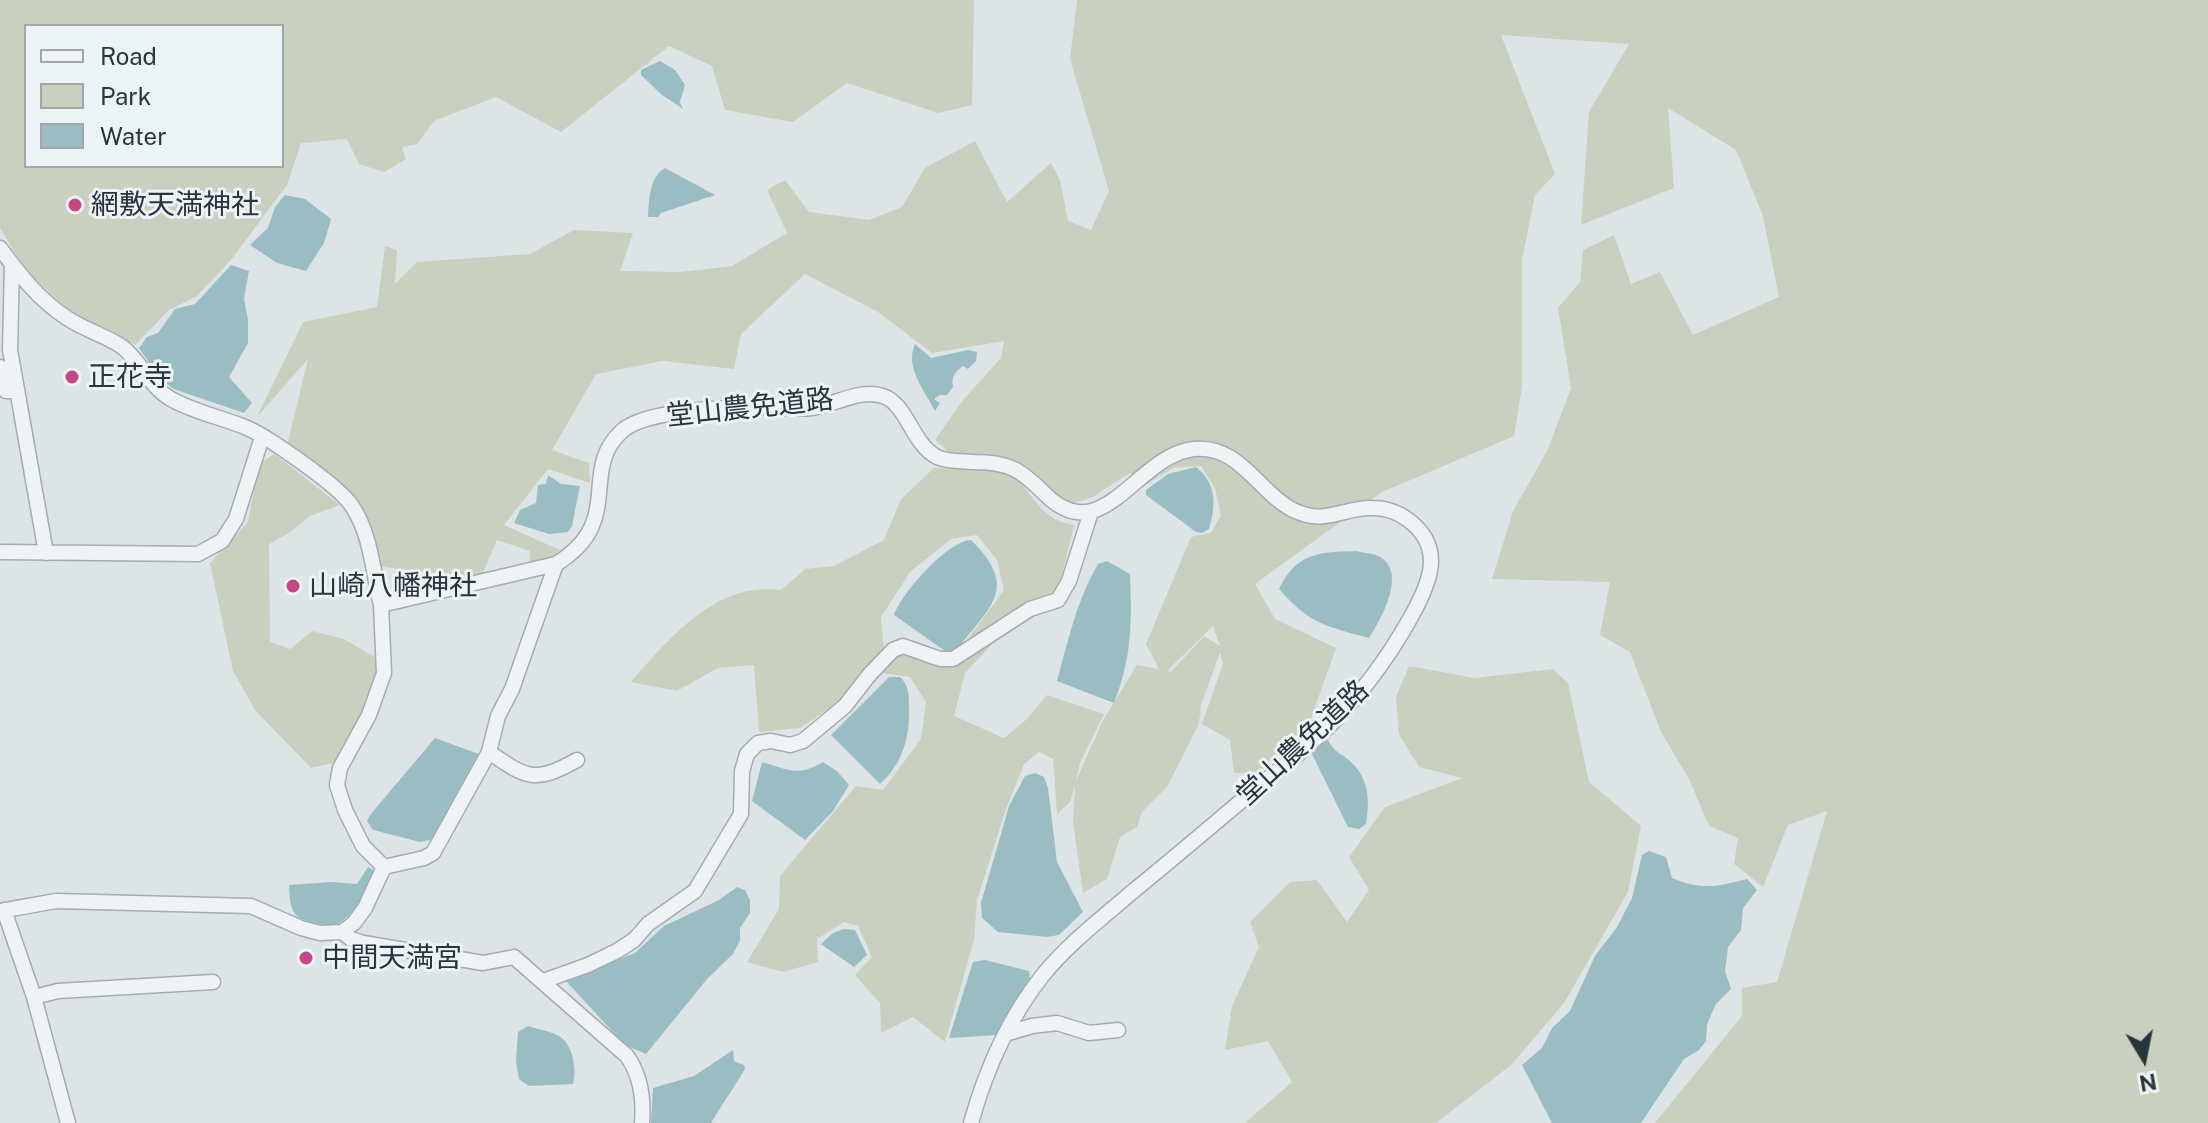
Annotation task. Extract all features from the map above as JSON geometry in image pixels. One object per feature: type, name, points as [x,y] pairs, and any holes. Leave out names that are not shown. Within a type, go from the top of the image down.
[{"type":"street","points":[[0,248],[31,289],[68,319],[121,346],[167,397],[206,415],[247,427],[340,491],[353,507],[367,538],[381,605],[384,673],[369,715],[340,768],[337,785],[345,810],[363,846],[384,867]]},
{"type":"street","points":[[12,264],[10,350],[46,553]]},
{"type":"street","points":[[0,367],[6,391],[17,391]]},
{"type":"street","name":"堂山農免道路","points":[[381,605],[556,564],[572,555],[586,540],[598,512],[605,455],[621,431],[633,423],[669,414],[740,407],[814,408],[860,395],[883,395],[895,402],[921,444],[935,456],[951,461],[996,462],[1015,467],[1061,507],[1079,514],[1102,508],[1158,462],[1188,450],[1205,449],[1222,452],[1236,460],[1281,502],[1307,516],[1325,518],[1375,508],[1394,511],[1421,530],[1432,556],[1426,590],[1374,676],[1321,735],[1065,951],[1044,974],[1017,1011],[1005,1034],[982,1086],[971,1123]]},
{"type":"street","points":[[0,552],[198,554],[222,541],[236,519],[262,437]]},
{"type":"street","points":[[543,981],[617,951],[634,940],[648,924],[695,891],[741,814],[742,771],[747,754],[758,743],[771,741],[790,745],[803,741],[845,706],[893,650],[903,646],[940,659],[953,659],[1030,609],[1058,600],[1069,581],[1091,512]]},
{"type":"street","points":[[384,867],[433,853],[489,752],[498,716],[512,689],[556,564]]},
{"type":"street","points":[[489,752],[524,776],[558,771],[577,760]]},
{"type":"street","points":[[68,1123],[34,997],[2,910],[56,901],[236,905],[251,906],[320,933],[342,932],[354,923],[365,908],[384,867]]},
{"type":"street","points":[[342,932],[363,943],[483,963],[514,957],[627,1056],[643,1096],[642,1123]]},
{"type":"street","points":[[34,997],[58,991],[213,982]]},
{"type":"street","points":[[1005,1034],[1057,1023],[1089,1033],[1118,1030]]},
{"type":"green space","points":[[0,0],[974,0],[972,105],[938,113],[847,83],[793,122],[725,110],[712,66],[669,46],[561,132],[496,97],[434,121],[417,144],[402,147],[406,159],[384,172],[359,164],[347,139],[301,143],[287,185],[231,260],[197,296],[169,310],[135,345],[73,314],[26,271],[0,228]]},
{"type":"green space","points":[[1077,0],[2208,0],[2208,1123],[1655,1123],[1742,1016],[1742,988],[1777,982],[1827,811],[1788,825],[1763,887],[1734,864],[1738,838],[1709,826],[1689,779],[1661,732],[1630,652],[1600,635],[1610,582],[1492,579],[1513,511],[1547,451],[1571,388],[1558,308],[1580,282],[1583,250],[1614,235],[1631,284],[1660,272],[1693,335],[1779,297],[1763,216],[1736,150],[1668,108],[1674,188],[1581,225],[1589,112],[1629,44],[1501,35],[1555,174],[1535,195],[1522,260],[1522,387],[1514,436],[1380,493],[1255,584],[1275,619],[1336,648],[1309,724],[1258,773],[1234,773],[1230,740],[1202,724],[1223,664],[1220,652],[1201,705],[1199,724],[1167,787],[1142,812],[1137,827],[1120,837],[1107,879],[1083,893],[1073,822],[1075,785],[1070,802],[1057,814],[1053,759],[1039,752],[1024,764],[977,900],[974,940],[945,1042],[913,1017],[881,1033],[880,1003],[855,975],[872,957],[858,926],[844,922],[817,939],[818,962],[783,972],[747,962],[779,909],[780,876],[856,786],[883,790],[921,739],[926,702],[910,677],[881,673],[900,653],[947,664],[1006,630],[965,673],[954,716],[1004,738],[1027,719],[1047,695],[1104,714],[1080,763],[1076,781],[1102,722],[1137,665],[1159,669],[1146,644],[1191,537],[1211,533],[1221,515],[1215,488],[1201,466],[1173,468],[1144,486],[1130,473],[1091,498],[1067,505],[1016,460],[953,456],[935,440],[963,400],[1001,358],[1004,341],[932,353],[878,312],[805,274],[741,334],[734,369],[663,361],[596,374],[552,450],[589,463],[590,483],[548,469],[504,525],[560,550],[549,560],[530,563],[530,551],[497,540],[483,573],[453,577],[379,566],[365,517],[286,450],[308,359],[257,417],[303,322],[377,307],[385,246],[397,250],[395,284],[417,262],[530,254],[574,230],[633,233],[620,271],[679,272],[732,266],[787,233],[767,190],[785,180],[809,212],[869,220],[902,207],[925,168],[975,141],[1007,202],[1051,163],[1060,180],[1068,221],[1091,230],[1109,191],[1070,59]],"holes":[[[1213,626],[1220,646],[1204,636],[1171,672],[1167,671]]]},
{"type":"green space","points":[[274,454],[340,505],[310,516],[269,544],[270,642],[290,649],[312,631],[344,639],[378,659],[370,696],[337,762],[311,768],[255,710],[233,671],[210,563],[248,522],[259,464]]},
{"type":"green space","points":[[934,468],[1003,471],[1018,481],[1045,511],[1062,522],[1074,525],[1062,575],[1053,596],[960,650],[1004,590],[997,560],[977,535],[951,539],[910,572],[881,617],[884,649],[840,701],[800,728],[759,732],[754,665],[718,668],[677,691],[631,682],[678,631],[715,604],[736,594],[781,590],[805,569],[834,566],[884,540],[901,499]]},
{"type":"green space","points":[[1409,666],[1474,678],[1553,669],[1568,683],[1589,782],[1641,826],[1628,892],[1564,1003],[1511,1065],[1436,1123],[1245,1123],[1292,1082],[1268,1041],[1225,1050],[1232,1006],[1259,947],[1250,922],[1290,882],[1317,880],[1347,922],[1369,890],[1349,857],[1385,807],[1462,778],[1419,767],[1399,734],[1396,697]]},
{"type":"water","points":[[660,61],[675,70],[685,85],[680,102],[683,109],[641,75],[641,70]]},
{"type":"water","points":[[665,168],[715,195],[661,213],[658,217],[648,217],[653,183]]},
{"type":"water","points":[[285,195],[305,199],[331,219],[324,243],[306,271],[277,263],[250,245],[268,228],[275,207]]},
{"type":"water","points":[[231,265],[249,271],[244,299],[248,343],[229,377],[252,403],[244,413],[174,389],[160,379],[139,348],[147,337],[158,333],[175,309],[195,304]]},
{"type":"water","points":[[915,344],[931,358],[968,350],[977,352],[976,361],[968,369],[963,366],[956,372],[953,387],[947,395],[934,399],[940,403],[935,411],[914,371],[912,353]]},
{"type":"water","points":[[1196,467],[1208,481],[1213,496],[1209,529],[1202,533],[1196,532],[1146,495],[1146,490],[1168,474]]},
{"type":"water","points":[[548,475],[561,484],[580,486],[568,532],[549,534],[514,523],[520,510],[536,503],[538,485],[546,484]]},
{"type":"water","points":[[971,540],[994,572],[997,585],[994,598],[955,652],[945,651],[894,615],[906,594],[938,558]]},
{"type":"water","points":[[1357,551],[1376,555],[1386,562],[1391,571],[1390,595],[1369,638],[1309,617],[1279,589],[1294,568],[1311,556]]},
{"type":"water","points":[[1107,561],[1130,574],[1130,640],[1114,703],[1057,681],[1084,592],[1098,564]]},
{"type":"water","points":[[889,677],[900,677],[907,687],[909,718],[904,749],[880,784],[831,735]]},
{"type":"water","points":[[435,738],[484,756],[438,838],[420,842],[373,830],[367,821],[370,815]]},
{"type":"water","points":[[1323,739],[1328,740],[1336,751],[1351,762],[1365,783],[1368,799],[1366,824],[1359,829],[1348,827],[1309,748]]},
{"type":"water","points":[[762,762],[800,771],[823,762],[837,771],[849,785],[833,811],[805,840],[752,801]]},
{"type":"water","points":[[1035,773],[1044,777],[1048,788],[1057,862],[1083,912],[1059,935],[1047,937],[998,932],[982,918],[981,903],[1009,806],[1025,776]]},
{"type":"water","points":[[1649,851],[1666,857],[1672,878],[1682,882],[1709,886],[1747,879],[1757,890],[1743,908],[1741,930],[1728,947],[1725,971],[1731,989],[1716,1004],[1707,1024],[1706,1041],[1699,1050],[1684,1059],[1641,1123],[1552,1123],[1522,1065],[1542,1048],[1552,1028],[1570,1011],[1595,956],[1617,927],[1632,898],[1642,855]]},
{"type":"water","points":[[368,867],[376,872],[363,896],[354,910],[333,927],[304,920],[294,913],[289,885],[357,884]]},
{"type":"water","points":[[737,887],[745,890],[750,900],[750,913],[740,928],[740,941],[733,954],[707,979],[646,1054],[625,1045],[565,980],[635,953],[664,926],[719,900]]},
{"type":"water","points":[[844,929],[855,930],[867,955],[854,967],[821,944],[833,933]]},
{"type":"water","points":[[985,960],[1029,971],[1030,980],[998,1035],[949,1038],[973,962]]},
{"type":"water","points":[[528,1026],[559,1036],[568,1045],[573,1058],[573,1084],[529,1086],[519,1079],[516,1061],[518,1032]]},
{"type":"water","points":[[733,1050],[734,1061],[744,1065],[745,1069],[711,1123],[651,1123],[653,1088],[694,1076]]},
{"type":"place","name":"網敷天満神社","points":[[75,205]]},
{"type":"place","name":"正花寺","points":[[72,377]]},
{"type":"place","name":"山崎八幡神社","points":[[293,586]]},
{"type":"place","name":"中間天満宮","points":[[306,958]]}]
